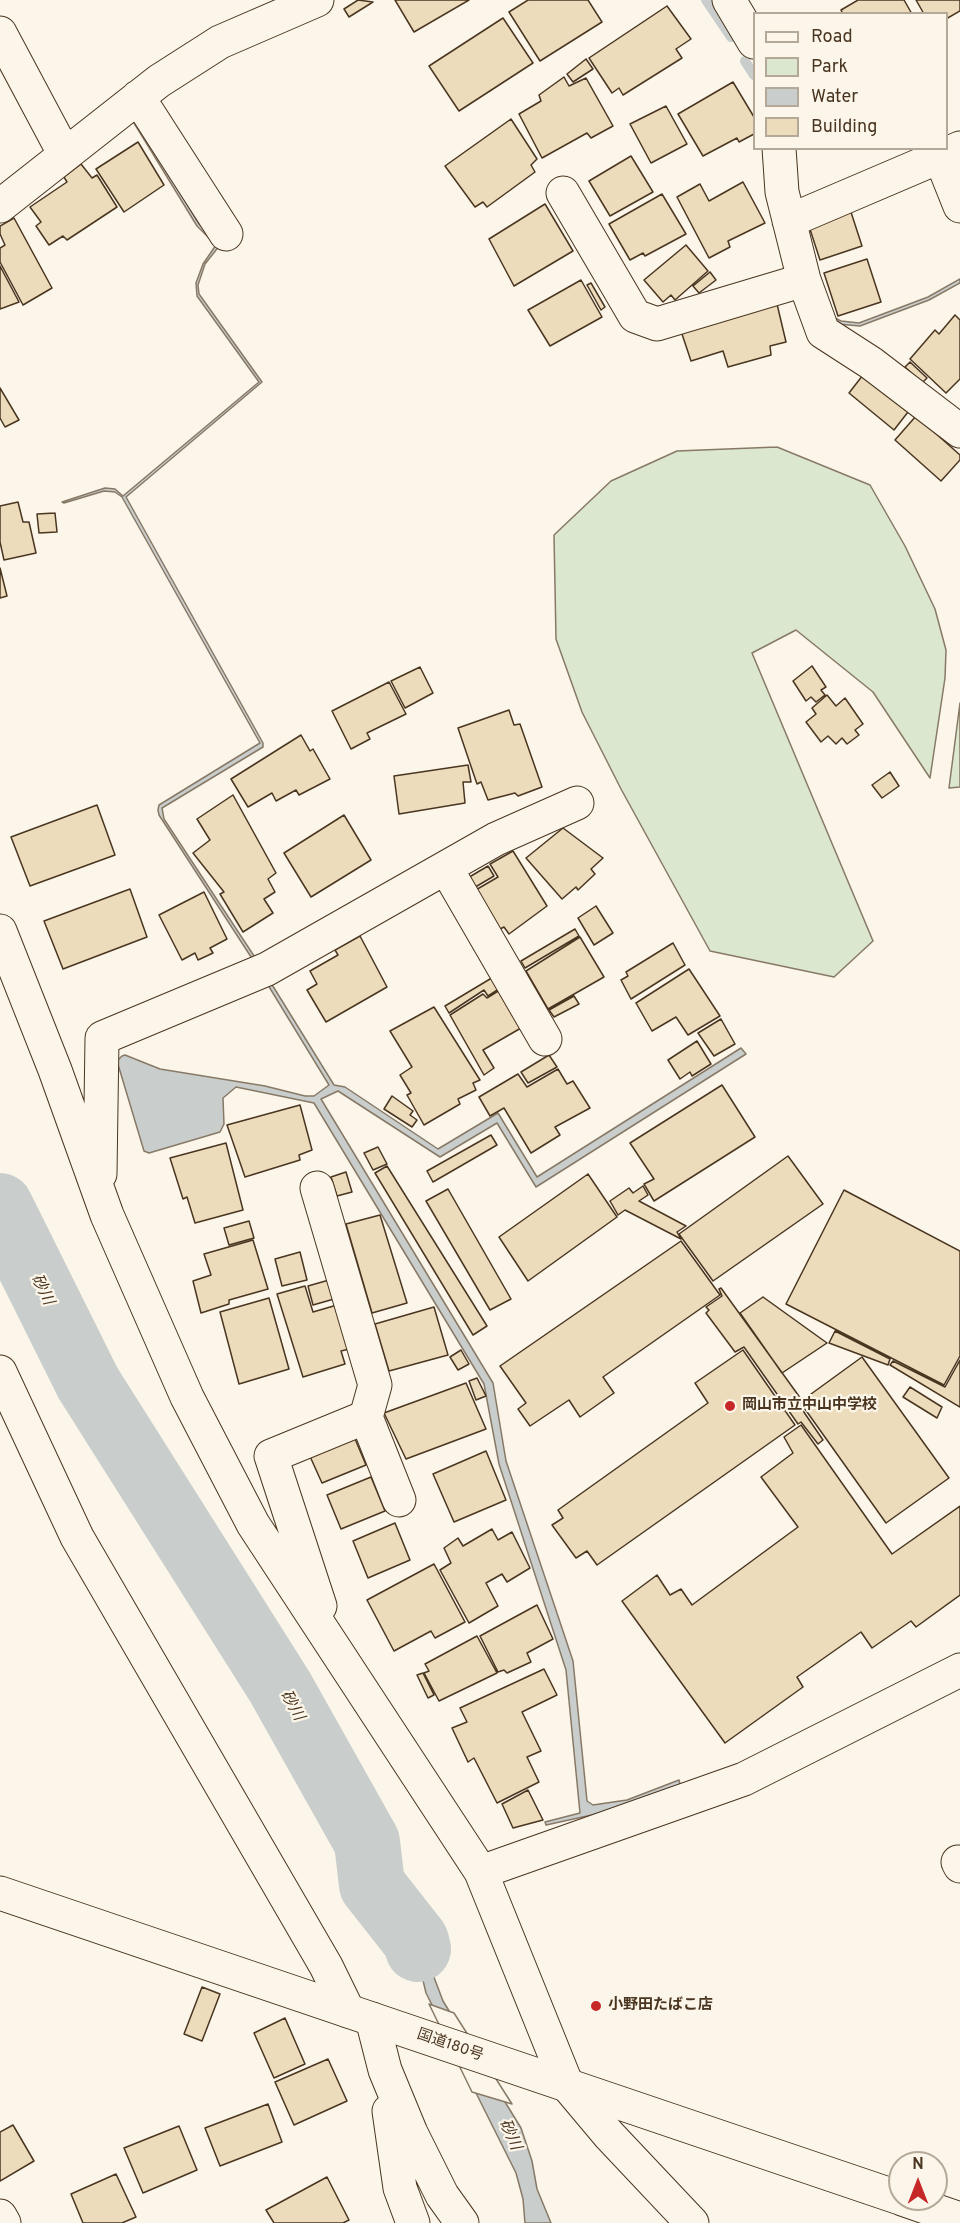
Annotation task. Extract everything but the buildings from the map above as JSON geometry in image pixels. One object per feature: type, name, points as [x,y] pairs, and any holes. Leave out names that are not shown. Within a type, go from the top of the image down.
[{"type":"main road","points":[[0,206],[138,97],[220,42],[317,0]]},
{"type":"main road","points":[[729,0],[753,40]]},
{"type":"main road","points":[[0,33],[65,155]]},
{"type":"main road","points":[[138,97],[226,234]]},
{"type":"main road","points":[[779,150],[782,192],[789,221],[804,280],[824,332],[871,363],[960,431]]},
{"type":"main road","points":[[789,221],[950,152],[960,206]]},
{"type":"main road","points":[[563,193],[634,316],[657,324],[804,280]]},
{"type":"main road","points":[[100,1197],[102,1038],[267,969],[496,839],[577,803]]},
{"type":"main road","points":[[446,868],[545,1039]]},
{"type":"main road","points":[[0,931],[55,1070],[100,1197],[187,1397],[253,1524],[481,1872],[567,2085],[609,2135],[692,2223]]},
{"type":"main road","points":[[317,1188],[375,1385],[366,1417],[399,1500]]},
{"type":"main road","points":[[0,1372],[77,1537],[326,1966],[372,2019],[385,2070],[400,2188],[412,2223]]},
{"type":"main road","points":[[326,1636],[315,1585],[293,1527],[271,1456],[366,1417]]},
{"type":"main road","points":[[481,1872],[744,1779],[960,1670]]},
{"type":"main road","name":"国道180号","points":[[0,1893],[888,2195]]},
{"type":"main road","points":[[385,2070],[426,2166],[462,2223]]},
{"type":"main road","name":"国道180号","points":[[936,2211],[960,2219]]},
{"type":"main road","points":[[0,2216],[4,2223]]},
{"type":"green space","points":[[777,447],[870,485],[905,546],[935,609],[946,650],[945,678],[930,778],[873,692],[796,630],[752,653],[873,941],[834,977],[710,951],[621,789],[582,712],[556,639],[554,535],[611,481],[677,451]]},
{"type":"green space","points":[[960,703],[960,787],[949,788]]},
{"type":"water","points":[[134,117],[199,224],[220,245],[205,264],[198,285],[199,294],[262,382],[126,497],[263,743],[263,747],[162,808],[164,819],[256,959],[253,960],[159,815],[158,810],[159,805],[260,743],[122,497],[115,492],[104,491],[62,502],[105,488],[115,489],[123,496],[259,382],[197,296],[196,283],[203,264],[216,245],[197,226],[131,118]]},
{"type":"water","points":[[960,279],[960,283],[929,300],[860,326],[837,324],[833,317],[841,321],[859,323],[928,297]]},
{"type":"water","points":[[271,983],[334,1085],[345,1087],[438,1149],[498,1113],[537,1177],[741,1048],[746,1054],[536,1187],[497,1123],[440,1157],[338,1091],[321,1099],[493,1383],[506,1461],[573,1661],[587,1801],[593,1805],[627,1800],[679,1780],[681,1788],[633,1806],[546,1825],[545,1822],[580,1813],[566,1670],[499,1464],[484,1384],[314,1103],[236,1087],[223,1098],[224,1124],[220,1132],[149,1153],[144,1151],[117,1061],[122,1056],[125,1055],[160,1069],[265,1086],[305,1096],[314,1096],[329,1085],[268,985]]},
{"type":"water","points":[[350,1871],[375,1873],[392,1900],[413,1922],[443,2001],[521,2128],[532,2161],[537,2189],[551,2223],[525,2223],[523,2199],[516,2173],[426,1993],[415,1947],[365,1905]]},
{"type":"pier","points":[[429,2004],[454,2013],[512,2104],[472,2092]]},
{"type":"waterway","points":[[706,0],[731,37]]},
{"type":"waterway","points":[[745,61],[753,73]]},
{"type":"waterway","name":"砂川","points":[[0,1206],[88,1383],[280,1687],[367,1842],[372,1885],[416,1941],[418,1949]]},
{"type":"place","name":"岡山市立中山中学校","points":[[730,1406]]},
{"type":"place","name":"小野田たばこ店","points":[[596,2006]]}]
